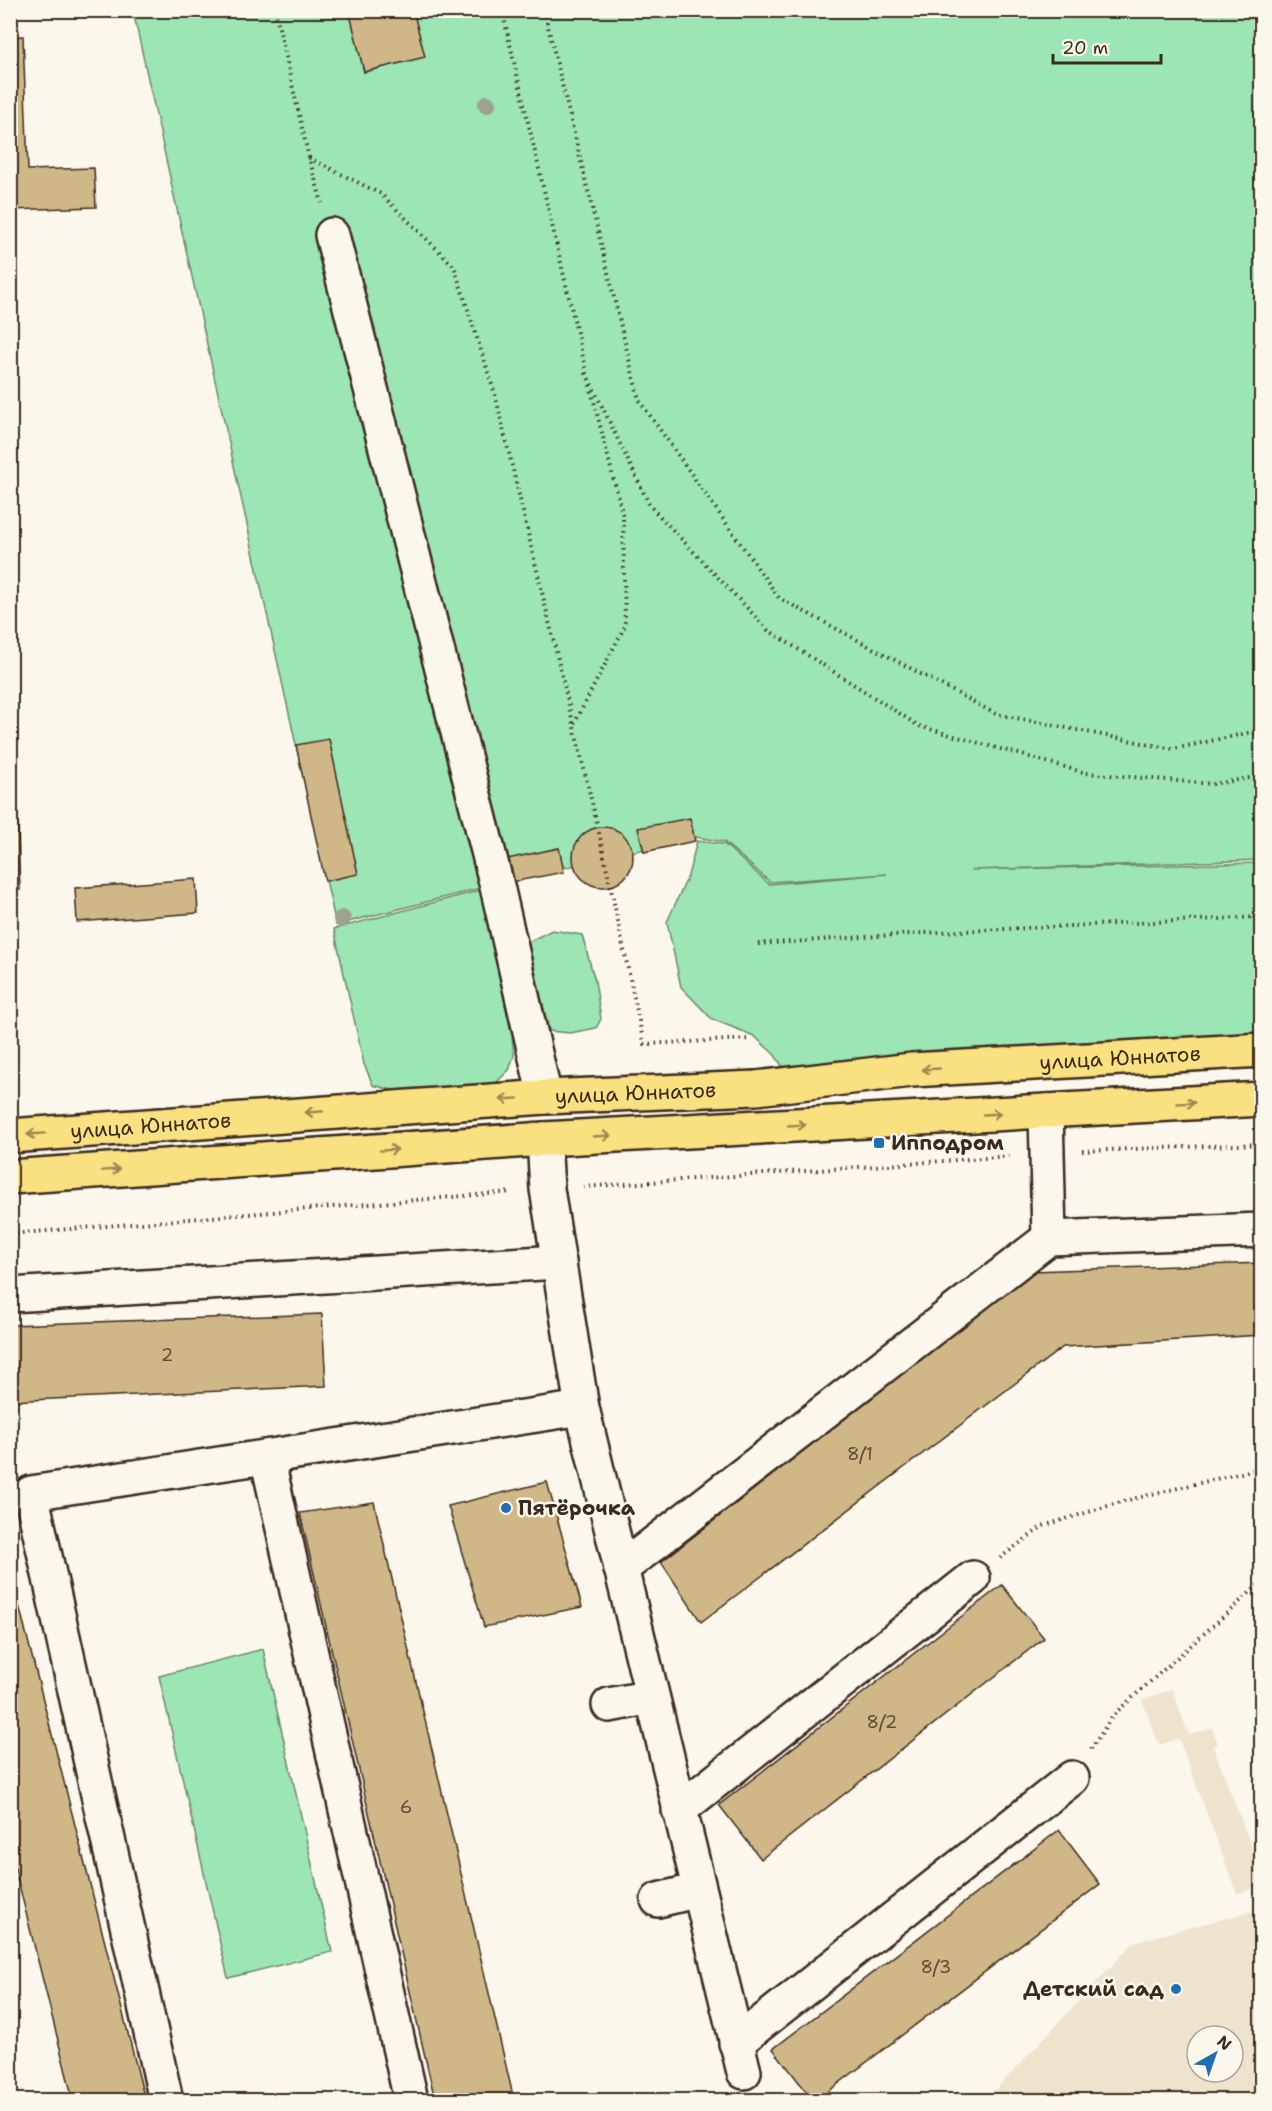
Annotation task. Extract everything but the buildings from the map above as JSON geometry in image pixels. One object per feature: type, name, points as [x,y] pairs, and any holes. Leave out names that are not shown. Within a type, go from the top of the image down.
[{"type":"main road","name":"улица Юннатов","points":[[10,1136],[545,1096],[756,1088],[912,1070],[1262,1050]]},
{"type":"main road","name":"улица Юннатов","points":[[10,1177],[544,1139],[1262,1099]]},
{"type":"lane","points":[[332,236],[494,875],[545,1096]]},
{"type":"lane","points":[[1046,1111],[1049,1238]]},
{"type":"lane","points":[[544,1139],[547,1189],[582,1408],[740,2058],[1072,1778]]},
{"type":"lane","points":[[621,1569],[1049,1238],[1262,1230]]},
{"type":"lane","points":[[10,1295],[559,1262]]},
{"type":"lane","points":[[166,2100],[31,1493],[582,1408]]},
{"type":"lane","points":[[267,1457],[411,2100]]},
{"type":"lane","points":[[679,1810],[973,1578]]},
{"type":"lane","points":[[609,1705],[652,1697]]},
{"type":"lane","points":[[658,1900],[699,1890]]},
{"type":"path","points":[[275,10],[309,158],[332,236]]},
{"type":"path","points":[[502,10],[586,373],[623,516],[625,626],[574,725]]},
{"type":"path","points":[[544,10],[639,400],[779,598],[996,714],[1173,749],[1262,730]]},
{"type":"path","points":[[309,158],[381,194],[454,266],[495,394],[574,725],[644,1044],[752,1039]]},
{"type":"path","points":[[586,373],[650,506],[768,630],[918,726],[1086,773],[1213,784],[1262,776]]},
{"type":"path","points":[[758,944],[940,932],[1262,917]]},
{"type":"path","points":[[10,1234],[547,1189],[1048,1153],[1262,1143]]},
{"type":"path","points":[[973,1578],[1043,1526],[1124,1501],[1262,1468]]},
{"type":"path","points":[[1072,1778],[1114,1714],[1262,1582]]},
{"type":"shaded area","points":[[1172,1689],[1189,1735],[1212,1728],[1218,1744],[1213,1746],[1255,1856],[1261,1854],[1261,1885],[1237,1894],[1179,1739],[1159,1745],[1142,1700]]},
{"type":"shaded area","name":"Детский сад","points":[[1261,1909],[1261,2100],[986,2100],[1134,1942]]},
{"type":"green space","points":[[133,11],[1261,11],[1261,860],[971,870],[1261,863],[1261,1050],[794,1083],[774,1054],[754,1036],[712,1019],[681,987],[667,922],[688,876],[697,841],[724,844],[769,884],[887,874],[770,882],[724,842],[696,837],[516,879],[336,925]]},
{"type":"green space","points":[[481,890],[512,1037],[514,1056],[509,1070],[497,1082],[485,1089],[408,1094],[373,1085],[364,1064],[334,929]]},
{"type":"green space","points":[[552,930],[582,935],[595,981],[601,1019],[596,1028],[570,1033],[549,1031],[528,942]]},
{"type":"green space","points":[[263,1649],[332,1952],[228,1978],[159,1676]]},
{"type":"place","name":"Ипподром","points":[[879,1143]]},
{"type":"place","name":"Пятёрочка","points":[[506,1508]]},
{"type":"place","name":"Детский сад","points":[[1176,1989]]}]
